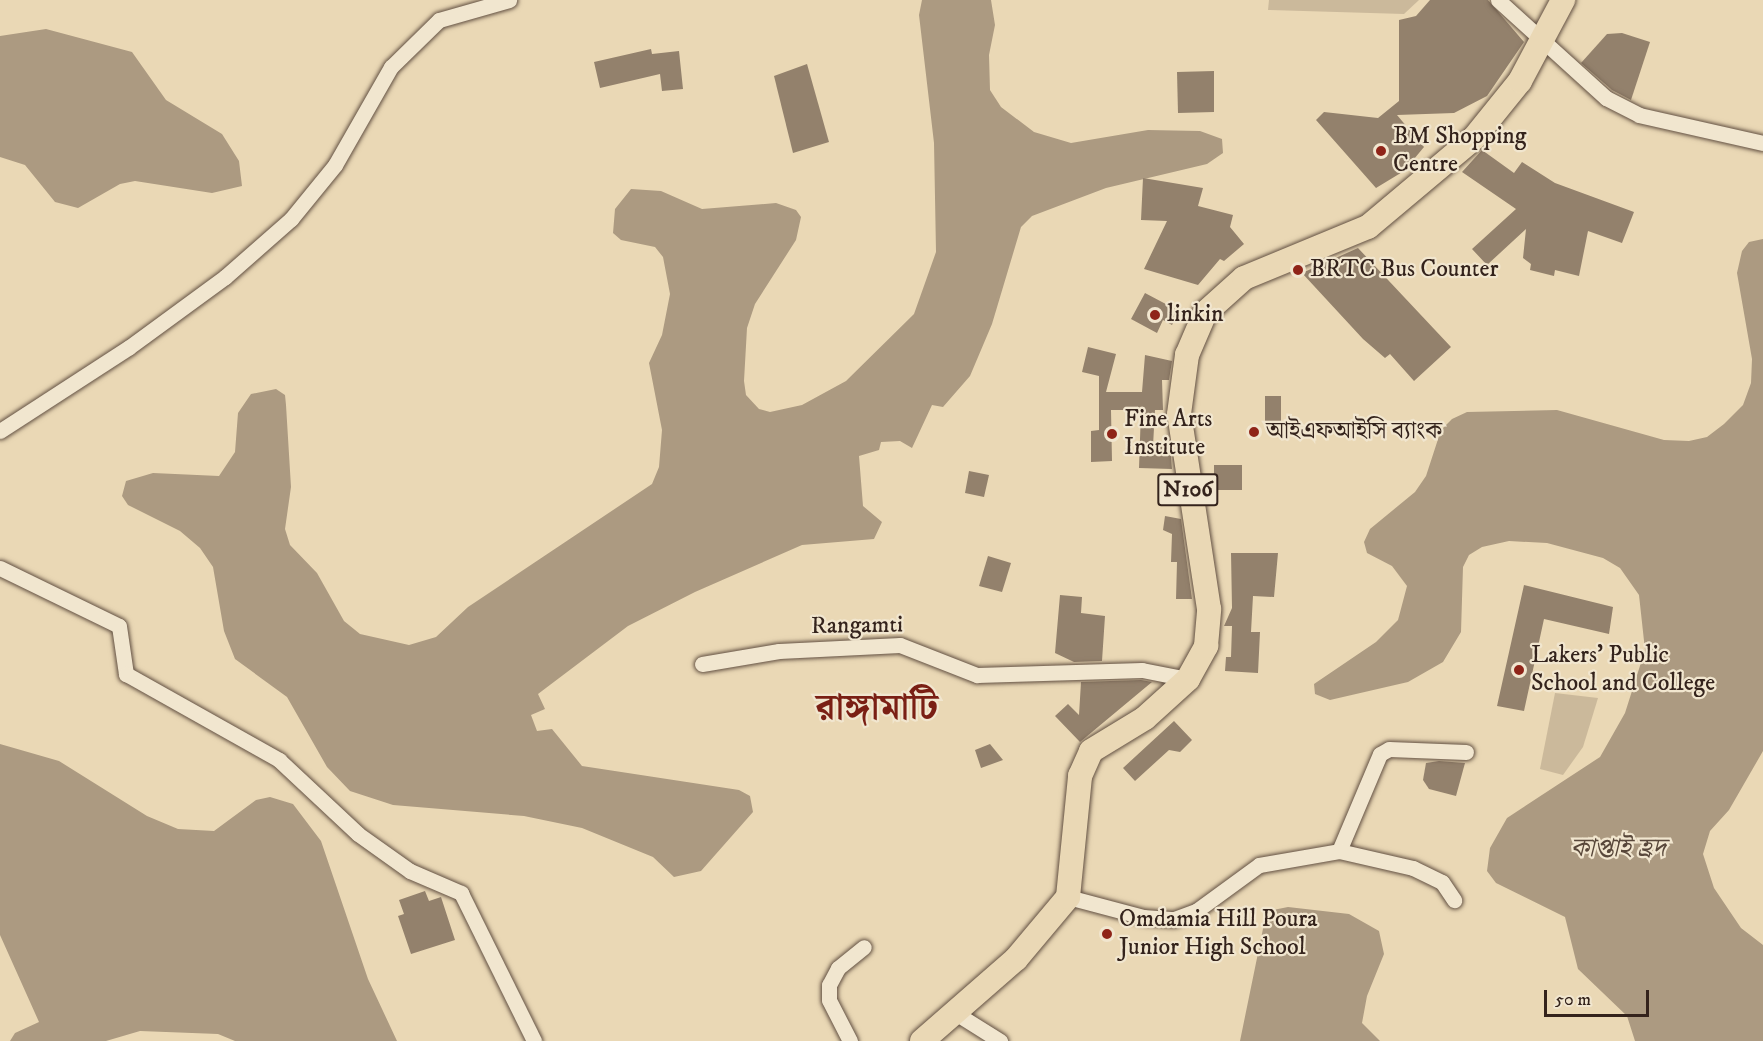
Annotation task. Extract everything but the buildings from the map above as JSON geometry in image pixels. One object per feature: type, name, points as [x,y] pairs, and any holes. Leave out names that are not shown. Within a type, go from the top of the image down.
[{"type":"highway","name":"N106","points":[[1068,897],[1080,776],[1090,751],[1145,718],[1188,679],[1206,646],[1209,609],[1179,414],[1187,355],[1205,313],[1244,278],[1325,248],[1377,220],[1474,138],[1520,81],[1563,0]]},
{"type":"highway","points":[[922,1041],[957,1014],[1016,959],[1068,897]]},
{"type":"street","points":[[0,431],[148,334],[225,278],[291,219],[335,165],[391,67],[439,20],[509,0]]},
{"type":"street","points":[[1498,0],[1606,98],[1639,115],[1763,143]]},
{"type":"street","points":[[0,568],[119,626],[126,674],[279,760],[358,834],[410,871],[461,893],[534,1041]]},
{"type":"street","name":"Rangamti","points":[[702,664],[779,651],[900,645],[977,675],[1142,670],[1188,679]]},
{"type":"street","points":[[1339,851],[1380,754],[1389,749],[1466,752]]},
{"type":"street","points":[[1068,897],[1143,917],[1174,919],[1196,911],[1259,865],[1339,851],[1413,868],[1442,882],[1454,900]]},
{"type":"street","points":[[850,1041],[829,1000],[829,986],[838,968],[864,947]]},
{"type":"street","points":[[957,1014],[1000,1041]]},
{"type":"shaded area","points":[[1269,0],[1419,0],[1404,14],[1268,10]]},
{"type":"shaded area","points":[[1555,693],[1598,698],[1583,747],[1563,775],[1540,769]]},
{"type":"water","points":[[922,0],[991,0],[995,25],[989,55],[990,90],[1001,107],[1034,132],[1071,143],[1148,130],[1200,131],[1222,139],[1223,153],[1207,164],[1106,188],[1032,216],[1021,227],[992,324],[970,376],[943,407],[932,405],[912,448],[900,441],[881,442],[879,450],[859,456],[863,506],[882,522],[874,539],[802,545],[695,592],[628,626],[538,694],[545,709],[531,715],[537,731],[552,729],[582,766],[739,790],[750,796],[753,812],[701,871],[674,877],[653,857],[582,828],[524,816],[393,805],[350,791],[327,767],[287,697],[235,659],[224,631],[213,567],[200,548],[180,531],[128,505],[122,496],[126,481],[153,473],[219,476],[235,452],[238,413],[251,394],[276,389],[285,395],[286,405],[291,487],[285,529],[290,545],[317,573],[344,621],[360,634],[409,645],[436,637],[468,607],[652,484],[659,467],[662,430],[649,363],[662,335],[670,294],[663,257],[655,247],[621,240],[613,233],[615,209],[631,189],[661,191],[702,209],[776,203],[796,210],[801,217],[796,240],[755,304],[747,328],[744,381],[746,395],[759,409],[770,412],[802,405],[846,381],[914,314],[936,252],[934,143],[919,15]]},
{"type":"water","points":[[46,29],[132,52],[166,100],[222,134],[239,161],[242,186],[212,193],[135,181],[120,184],[78,208],[55,202],[25,165],[0,157],[0,36]]},
{"type":"water","name":"কাপ্তাই হ্রদ","points":[[1763,239],[1763,751],[1729,810],[1710,831],[1703,854],[1714,888],[1741,928],[1763,945],[1763,1041],[1635,1041],[1627,1016],[1578,969],[1565,917],[1496,883],[1487,871],[1490,848],[1507,818],[1600,757],[1625,713],[1645,650],[1639,595],[1620,568],[1603,558],[1547,543],[1509,541],[1482,547],[1469,555],[1463,567],[1461,632],[1443,662],[1408,682],[1330,700],[1315,694],[1314,684],[1376,642],[1398,620],[1407,586],[1392,566],[1367,553],[1364,542],[1370,529],[1415,492],[1426,476],[1441,430],[1452,419],[1467,412],[1557,410],[1664,440],[1689,441],[1707,437],[1724,424],[1743,405],[1751,383],[1752,359],[1737,273],[1742,251],[1749,242]]},
{"type":"water","points":[[0,744],[59,761],[147,816],[178,829],[214,831],[256,800],[270,797],[293,804],[321,841],[368,979],[397,1041],[235,1041],[218,1034],[140,1031],[106,1041],[10,1041],[15,1033],[39,1022],[0,935]]},
{"type":"water","points":[[1288,907],[1349,914],[1379,931],[1384,954],[1367,996],[1362,1023],[1380,1041],[1240,1041],[1265,919],[1273,910]]},
{"type":"place","name":"BM Shopping Centre","points":[[1381,151]]},
{"type":"place","name":"BRTC Bus Counter","points":[[1298,270]]},
{"type":"place","name":"linkin","points":[[1155,315]]},
{"type":"place","name":"আইএফআইসি ব্যাংক","points":[[1254,432]]},
{"type":"place","name":"Fine Arts Institute","points":[[1112,434]]},
{"type":"place","name":"Lakers' Public School and College","points":[[1519,670]]},
{"type":"place","name":"Omdamia Hill Poura Junior High School","points":[[1107,934]]},
{"type":"district","name":"রাঙ্গামাটি","points":[[877,709]]}]
